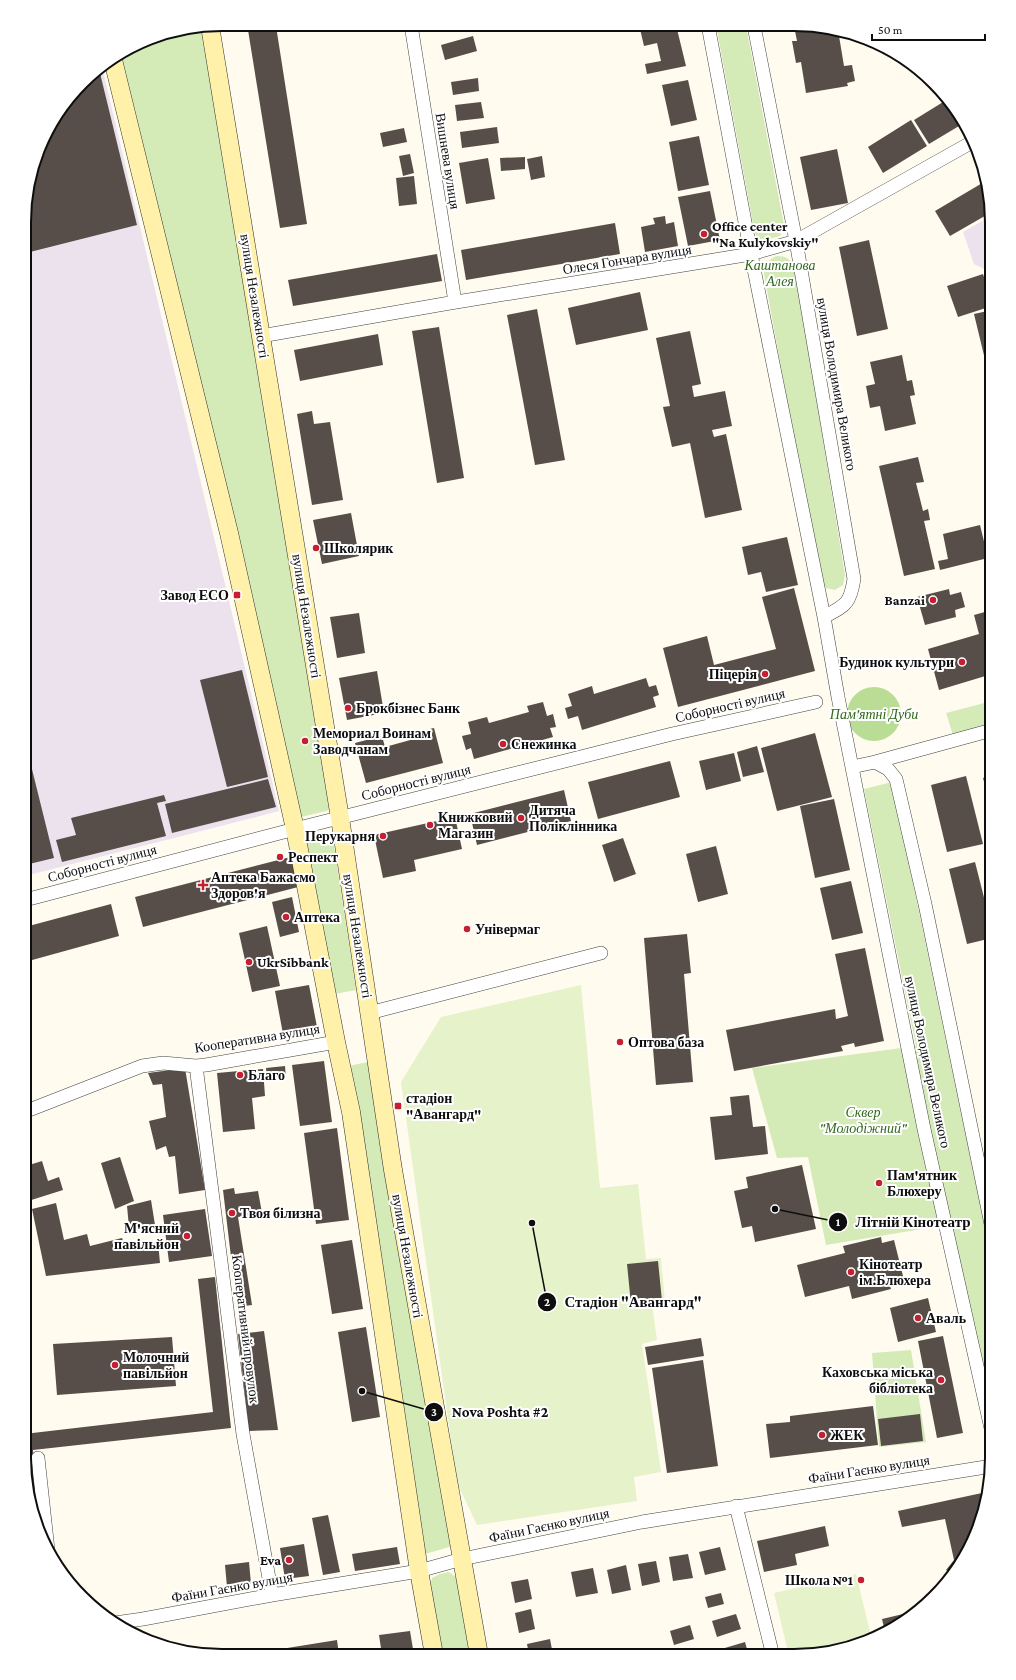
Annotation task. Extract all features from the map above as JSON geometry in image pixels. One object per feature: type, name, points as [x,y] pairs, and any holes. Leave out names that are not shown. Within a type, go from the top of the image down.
[{"type":"street","name":"вулиця Незалежності","points":[[211,31],[340,818],[393,1170],[477,1649]]},
{"type":"street","name":"Вишнева вулиця","points":[[412,31],[455,302]]},
{"type":"street","name":"вулиця Володимира Великого","points":[[709,31],[751,254],[824,617],[852,767],[924,1129],[985,1402]]},
{"type":"street","name":"вулиця Володимира Великого","points":[[755,31],[796,241],[854,579],[851,595],[842,607],[824,617]]},
{"type":"street","points":[[114,64],[229,533],[295,829],[336,1042],[352,1112],[419,1571],[433,1649]]},
{"type":"street","name":"Олеся Гончара вулиця","points":[[261,336],[455,302],[751,254],[796,241],[968,145]]},
{"type":"street","name":"Соборності вулиця","points":[[31,898],[295,829],[672,734],[816,702]]},
{"type":"street","points":[[852,767],[985,732]]},
{"type":"street","name":"вулиця Володимира Великого","points":[[875,762],[888,769],[896,779],[925,904],[985,1195]]},
{"type":"street","points":[[369,1013],[601,953]]},
{"type":"street","name":"Кооперативна вулиця","points":[[31,1109],[142,1066],[164,1063],[196,1066],[336,1042]]},
{"type":"street","name":"Кооперативний провулок","points":[[196,1066],[243,1434],[272,1595]]},
{"type":"street","points":[[38,1458],[46,1531]]},
{"type":"street","name":"Фаїни Гаєнко вулиця","points":[[124,1622],[143,1620],[272,1595],[419,1571],[462,1559],[642,1522],[985,1467]]},
{"type":"street","points":[[736,1506],[771,1649]]},
{"type":"shaded area","points":[[103,72],[279,811],[31,874],[31,209],[41,160],[51,137],[63,116],[78,96]]},
{"type":"shaded area","points":[[985,219],[985,270],[974,264],[963,232]]},
{"type":"green space","points":[[717,31],[747,31],[784,225],[780,236],[761,241],[755,234]]},
{"type":"green space","points":[[203,32],[330,810],[301,817],[121,60],[160,41]]},
{"type":"green space","name":"Каштанова Алея","points":[[777,256],[788,259],[792,262],[795,268],[845,575],[843,585],[835,590],[826,588],[820,580],[764,274],[765,267],[768,262]]},
{"type":"green space","name":"Пам'ятні Дуби","points":[[869,687],[879,687],[893,695],[899,704],[901,714],[899,724],[893,733],[879,741],[869,741],[859,736],[852,729],[847,719],[847,709],[852,699],[859,692]]},
{"type":"green space","points":[[985,703],[985,728],[953,735],[946,713]]},
{"type":"green space","name":"Сквер \"Молодіжний\"","points":[[892,782],[985,1228],[985,1386],[952,1224],[826,1245],[808,1157],[777,1158],[752,1068],[916,1046],[864,789]]},
{"type":"green space","points":[[332,833],[356,990],[335,994],[306,840]]},
{"type":"green space","name":"стадіон \"Авангард\"","points":[[581,985],[600,1188],[638,1184],[646,1259],[661,1258],[665,1302],[652,1304],[657,1340],[642,1344],[661,1472],[634,1477],[637,1501],[477,1525],[457,1483],[401,1082],[441,1017]]},
{"type":"green space","points":[[373,1061],[453,1546],[425,1554],[348,1066]]},
{"type":"green space","points":[[911,1350],[926,1442],[879,1447],[872,1353]]},
{"type":"green space","points":[[449,1572],[457,1578],[469,1649],[439,1649],[430,1587],[432,1578]]},
{"type":"green space","points":[[856,1574],[870,1633],[856,1639],[831,1645],[807,1649],[787,1649],[774,1593]]},
{"type":"building","points":[[248,31],[277,31],[307,224],[280,228]]},
{"type":"building","points":[[640,31],[677,31],[686,66],[647,74],[645,64],[661,61],[657,43],[644,46]]},
{"type":"building","points":[[795,31],[807,31],[839,37],[844,66],[852,65],[855,81],[847,83],[848,86],[806,93],[801,62],[796,63],[792,41],[797,41]]},
{"type":"building","points":[[473,36],[477,51],[445,60],[441,45]]},
{"type":"building","points":[[100,75],[137,225],[31,252],[31,209],[41,160],[51,137],[63,116],[78,96]]},
{"type":"building","points":[[478,78],[479,91],[453,95],[451,82]]},
{"type":"building","points":[[688,80],[697,120],[671,126],[662,85]]},
{"type":"building","points":[[481,102],[484,118],[457,121],[455,105]]},
{"type":"building","points":[[943,102],[959,126],[929,144],[914,120]]},
{"type":"building","points":[[911,120],[927,146],[883,173],[868,147]]},
{"type":"building","points":[[497,127],[499,143],[462,148],[460,132]]},
{"type":"building","points":[[404,128],[407,142],[383,147],[380,133]]},
{"type":"building","points":[[699,136],[709,185],[678,191],[669,142]]},
{"type":"building","points":[[837,149],[848,203],[811,210],[800,157]]},
{"type":"building","points":[[410,154],[414,173],[403,176],[399,156]]},
{"type":"building","points":[[542,156],[545,177],[531,180],[527,159]]},
{"type":"building","points":[[525,157],[525,169],[501,171],[500,158]]},
{"type":"building","points":[[488,158],[495,199],[466,204],[459,163]]},
{"type":"building","points":[[414,176],[417,204],[399,206],[396,178]]},
{"type":"building","points":[[981,184],[985,216],[950,236],[935,211]]},
{"type":"building","points":[[710,191],[720,240],[688,246],[678,197]]},
{"type":"building","points":[[665,216],[666,224],[674,222],[678,246],[645,252],[641,227],[655,224],[653,218]]},
{"type":"building","points":[[615,223],[620,254],[466,280],[461,250]]},
{"type":"building","points":[[869,240],[888,329],[857,336],[839,247]]},
{"type":"building","points":[[437,254],[442,281],[293,306],[288,280]]},
{"type":"building","points":[[983,274],[985,280],[985,308],[958,317],[947,286]]},
{"type":"building","points":[[640,292],[648,330],[576,345],[568,308]]},
{"type":"building","points":[[537,309],[565,460],[535,465],[507,315]]},
{"type":"building","points":[[985,312],[985,360],[974,314]]},
{"type":"building","points":[[439,327],[464,478],[437,483],[412,331]]},
{"type":"building","points":[[690,331],[701,384],[692,386],[694,397],[725,391],[732,426],[712,430],[714,437],[726,434],[742,510],[705,518],[690,443],[672,447],[663,407],[670,406],[656,338]]},
{"type":"building","points":[[378,334],[383,365],[300,381],[294,350]]},
{"type":"building","points":[[902,355],[907,381],[912,380],[915,395],[910,396],[916,424],[885,431],[880,406],[870,408],[866,386],[875,384],[870,362]]},
{"type":"building","points":[[312,411],[314,424],[330,422],[343,500],[312,505],[297,414]]},
{"type":"building","points":[[918,457],[924,482],[916,483],[923,511],[928,509],[930,520],[924,521],[935,569],[904,576],[879,466]]},
{"type":"building","points":[[351,513],[359,556],[322,564],[313,520]]},
{"type":"building","points":[[980,525],[985,546],[985,559],[940,570],[938,561],[948,559],[943,534]]},
{"type":"building","points":[[787,537],[798,585],[766,592],[761,572],[748,575],[742,547]]},
{"type":"building","points":[[794,588],[815,671],[678,707],[663,648],[707,636],[714,665],[776,649],[762,597]]},
{"type":"building","points":[[949,589],[950,595],[961,592],[965,607],[955,610],[956,617],[925,625],[917,597]]},
{"type":"building","name":"Будинок культури","points":[[985,612],[985,676],[939,690],[928,649],[979,634],[974,615]]},
{"type":"building","points":[[359,613],[365,653],[337,658],[330,617]]},
{"type":"building","points":[[242,670],[268,777],[227,787],[200,680]]},
{"type":"building","points":[[377,671],[384,713],[347,720],[339,678]]},
{"type":"building","points":[[646,678],[649,687],[656,685],[659,695],[653,697],[656,707],[582,730],[578,716],[568,719],[565,708],[572,706],[568,694],[592,686],[594,694]]},
{"type":"building","points":[[543,702],[547,716],[553,714],[556,727],[550,728],[553,737],[474,759],[471,748],[466,750],[462,736],[471,734],[468,722],[487,717],[489,723],[529,712],[527,706]]},
{"type":"building","points":[[434,728],[443,763],[366,783],[355,743],[382,736],[385,747],[414,739],[413,733]]},
{"type":"building","points":[[815,733],[832,797],[777,811],[761,748]]},
{"type":"building","points":[[757,746],[764,772],[743,777],[737,752]]},
{"type":"building","points":[[734,753],[741,781],[706,790],[699,761]]},
{"type":"building","points":[[670,761],[680,797],[598,819],[588,782]]},
{"type":"building","points":[[31,765],[54,858],[31,864]]},
{"type":"building","points":[[966,776],[983,844],[947,852],[931,785]]},
{"type":"building","points":[[268,779],[276,807],[172,833],[165,804]]},
{"type":"building","name":"Дитяча Поліклінника","points":[[564,790],[571,821],[477,845],[470,814]]},
{"type":"building","points":[[164,795],[166,801],[157,803],[166,836],[62,862],[56,840],[76,835],[71,818]]},
{"type":"building","points":[[834,799],[850,870],[815,878],[800,806]]},
{"type":"building","points":[[455,817],[462,849],[414,860],[416,871],[383,878],[374,835]]},
{"type":"building","points":[[623,838],[636,874],[614,882],[602,845]]},
{"type":"building","points":[[716,846],[728,894],[698,902],[686,854]]},
{"type":"building","points":[[294,856],[302,886],[143,927],[135,897]]},
{"type":"building","points":[[975,862],[985,901],[985,940],[967,944],[949,869]]},
{"type":"building","points":[[851,881],[863,933],[832,940],[820,888]]},
{"type":"building","name":"Аптека","points":[[292,897],[299,932],[280,937],[272,902]]},
{"type":"building","points":[[111,904],[119,936],[31,960],[31,925]]},
{"type":"building","points":[[267,926],[280,986],[252,992],[239,933]]},
{"type":"building","points":[[687,934],[691,973],[684,974],[693,1082],[656,1085],[644,938]]},
{"type":"building","points":[[865,948],[884,1041],[855,1047],[854,1043],[841,1046],[843,1051],[734,1071],[726,1030],[835,1009],[836,1019],[848,1016],[835,954]]},
{"type":"building","points":[[309,985],[317,1027],[283,1034],[275,991]]},
{"type":"building","points":[[324,1061],[332,1122],[300,1126],[292,1065]]},
{"type":"building","points":[[285,1066],[286,1079],[267,1081],[266,1068]]},
{"type":"building","points":[[185,1068],[205,1190],[179,1194],[175,1156],[169,1157],[166,1146],[156,1150],[149,1121],[166,1117],[162,1084],[153,1085],[148,1073]]},
{"type":"building","points":[[263,1069],[265,1096],[252,1098],[255,1129],[223,1132],[217,1073]]},
{"type":"building","points":[[749,1095],[753,1127],[765,1126],[768,1154],[715,1160],[710,1117],[732,1115],[730,1097]]},
{"type":"building","points":[[337,1128],[349,1220],[316,1224],[304,1133]]},
{"type":"building","points":[[120,1157],[134,1201],[115,1209],[101,1163]]},
{"type":"building","points":[[42,1161],[48,1181],[59,1177],[63,1190],[31,1200],[31,1164]]},
{"type":"building","points":[[802,1165],[816,1229],[755,1242],[752,1226],[742,1228],[734,1191],[748,1188],[746,1177]]},
{"type":"building","points":[[234,1188],[235,1194],[258,1191],[262,1213],[238,1217],[252,1305],[237,1307],[223,1190]]},
{"type":"building","points":[[151,1200],[155,1225],[129,1227],[127,1206]]},
{"type":"building","points":[[56,1203],[64,1240],[87,1234],[90,1246],[122,1238],[125,1246],[158,1242],[160,1263],[46,1276],[32,1209]]},
{"type":"building","name":"М'ясний павільйон","points":[[205,1209],[212,1256],[169,1262],[163,1215]]},
{"type":"building","name":"Кінотеатр ім.Блюхера","points":[[881,1237],[882,1243],[894,1240],[904,1280],[889,1283],[891,1289],[852,1299],[849,1286],[805,1297],[797,1265],[845,1253],[843,1246]]},
{"type":"building","points":[[352,1240],[363,1309],[332,1314],[321,1245]]},
{"type":"building","points":[[658,1261],[662,1301],[631,1304],[627,1264]]},
{"type":"building","points":[[215,1277],[231,1428],[33,1450],[40,1518],[31,1471],[31,1433],[213,1412],[198,1279]]},
{"type":"building","points":[[928,1298],[936,1332],[898,1342],[890,1308]]},
{"type":"building","points":[[366,1327],[380,1417],[352,1422],[338,1332]]},
{"type":"building","points":[[264,1331],[278,1430],[249,1431],[238,1334]]},
{"type":"building","points":[[943,1336],[963,1433],[937,1438],[918,1341]]},
{"type":"building","name":"Молочний павільйон","points":[[172,1337],[176,1386],[57,1395],[53,1344]]},
{"type":"building","points":[[701,1338],[704,1356],[648,1365],[645,1347]]},
{"type":"building","points":[[703,1360],[718,1466],[667,1473],[652,1368]]},
{"type":"building","name":"ЖЕК","points":[[873,1406],[878,1445],[770,1458],[766,1424],[790,1422],[790,1416]]},
{"type":"building","points":[[920,1414],[923,1441],[881,1446],[878,1419]]},
{"type":"building","points":[[981,1493],[975,1520],[965,1543],[948,1571],[946,1570],[954,1560],[945,1519],[902,1527],[898,1511]]},
{"type":"building","points":[[328,1515],[340,1572],[323,1575],[312,1518]]},
{"type":"building","points":[[825,1526],[829,1546],[795,1554],[797,1565],[764,1572],[757,1541]]},
{"type":"building","points":[[304,1544],[309,1576],[285,1579],[280,1548]]},
{"type":"building","points":[[397,1547],[400,1564],[355,1571],[352,1554]]},
{"type":"building","points":[[720,1547],[726,1570],[705,1575],[699,1552]]},
{"type":"building","points":[[688,1554],[693,1578],[673,1581],[669,1557]]},
{"type":"building","points":[[656,1561],[660,1582],[642,1586],[638,1564]]},
{"type":"building","points":[[249,1562],[251,1584],[227,1587],[225,1565]]},
{"type":"building","points":[[626,1565],[631,1590],[612,1594],[607,1570]]},
{"type":"building","points":[[593,1568],[598,1593],[576,1597],[571,1572]]},
{"type":"building","points":[[528,1579],[532,1599],[515,1603],[511,1582]]},
{"type":"building","points":[[721,1593],[724,1604],[708,1608],[705,1597]]},
{"type":"building","points":[[531,1609],[535,1629],[519,1633],[515,1613]]},
{"type":"building","points":[[736,1614],[741,1629],[717,1637],[712,1621]]},
{"type":"building","points":[[905,1614],[884,1626],[882,1619]]},
{"type":"building","points":[[690,1625],[694,1639],[674,1645],[670,1631]]},
{"type":"building","points":[[410,1631],[413,1649],[381,1649],[379,1635]]},
{"type":"building","points":[[550,1639],[552,1649],[528,1649],[527,1644]]},
{"type":"building","points":[[337,1640],[338,1649],[281,1649]]},
{"type":"building","points":[[745,1642],[747,1649],[721,1649]]},
{"type":"place","name":"Office center \"Na Kulykovskiy\"","points":[[704,234]]},
{"type":"place","name":"Школярик","points":[[316,548]]},
{"type":"place","name":"Завод ЕСО","points":[[237,595]]},
{"type":"place","name":"Banzai","points":[[933,600]]},
{"type":"place","name":"Будинок культури","points":[[962,662]]},
{"type":"place","name":"Піцерія","points":[[765,674]]},
{"type":"place","name":"Брокбізнес Банк","points":[[348,708]]},
{"type":"place","name":"Мемориал Воинам Заводчанам","points":[[305,741]]},
{"type":"place","name":"Снежинка","points":[[503,744]]},
{"type":"place","name":"Дитяча Поліклінника","points":[[521,818]]},
{"type":"place","name":"Книжковий Магазин","points":[[430,825]]},
{"type":"place","name":"Перукарня","points":[[383,836]]},
{"type":"place","name":"Респект","points":[[280,857]]},
{"type":"place","name":"Аптека Бажаємо Здоров'я","points":[[203,885]]},
{"type":"place","name":"Аптека","points":[[286,917]]},
{"type":"place","name":"Універмаг","points":[[467,929]]},
{"type":"place","name":"UkrSibbank","points":[[249,962]]},
{"type":"place","name":"Оптова база","points":[[620,1042]]},
{"type":"place","name":"Благо","points":[[240,1075]]},
{"type":"place","name":"стадіон \"Авангард\"","points":[[398,1106]]},
{"type":"place","name":"Пам'ятник Блюхеру","points":[[879,1183]]},
{"type":"place","name":"Літній Кінотеатр","points":[[775,1209]]},
{"type":"place","name":"Твоя білизна","points":[[232,1213]]},
{"type":"place","name":"Стадіон \"Авангард\"","points":[[532,1223]]},
{"type":"place","name":"М'ясний павільйон","points":[[187,1236]]},
{"type":"place","name":"Кінотеатр ім.Блюхера","points":[[851,1272]]},
{"type":"place","name":"Аваль","points":[[918,1318]]},
{"type":"place","name":"Молочний павільйон","points":[[115,1365]]},
{"type":"place","name":"Каховська міська бібліотека","points":[[941,1380]]},
{"type":"place","name":"Nova Poshta #2","points":[[362,1391]]},
{"type":"place","name":"ЖЕК","points":[[822,1435]]},
{"type":"place","name":"Eva","points":[[289,1560]]},
{"type":"place","name":"Школа №1","points":[[861,1580]]}]
